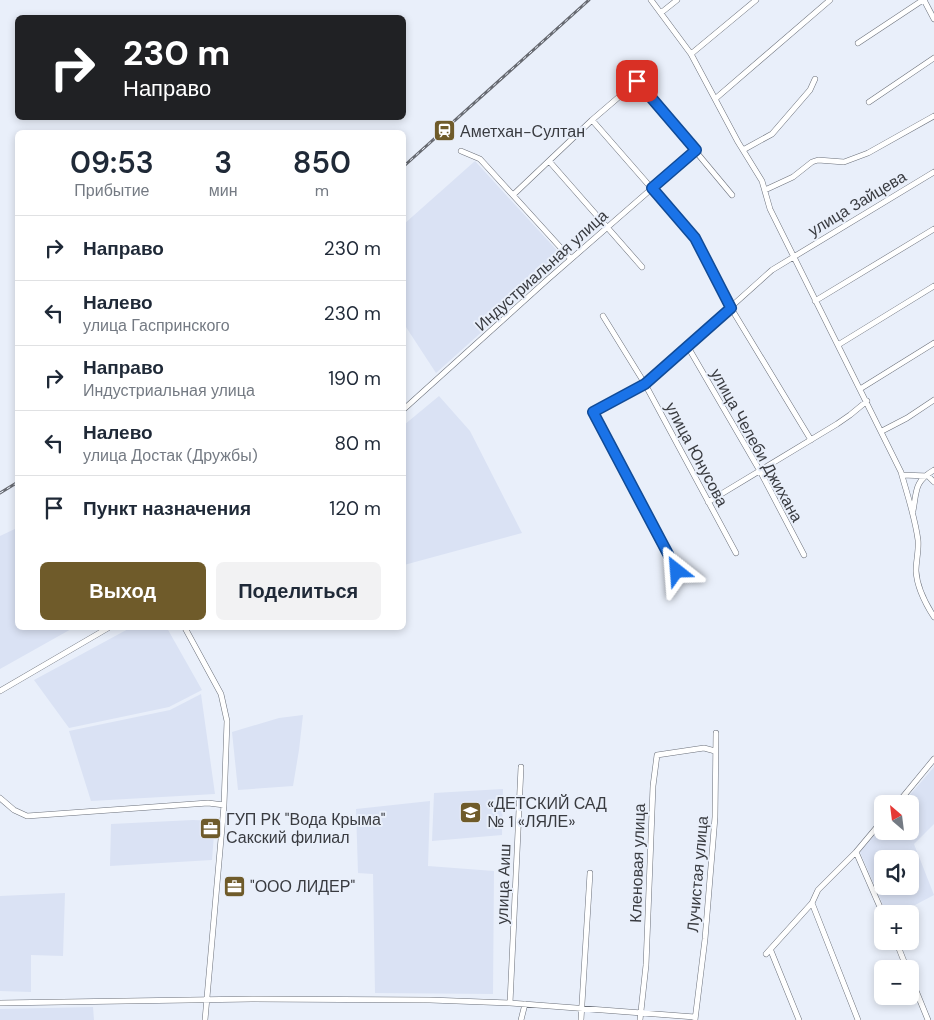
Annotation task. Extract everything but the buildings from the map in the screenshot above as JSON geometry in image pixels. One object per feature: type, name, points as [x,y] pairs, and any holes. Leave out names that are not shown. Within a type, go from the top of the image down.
[{"type":"street","points":[[652,0],[691,54],[762,181],[770,209],[882,431],[902,475],[918,541],[916,572],[918,582],[924,600],[934,617]]},
{"type":"street","points":[[662,12],[677,0]]},
{"type":"street","points":[[691,54],[756,0]]},
{"type":"street","points":[[715,99],[830,0]]},
{"type":"street","points":[[858,42],[924,0],[934,19]]},
{"type":"street","points":[[869,102],[934,58]]},
{"type":"street","points":[[513,195],[592,120],[648,72]]},
{"type":"street","points":[[743,150],[772,134],[810,90],[816,79]]},
{"type":"street","points":[[637,81],[732,195]]},
{"type":"street","points":[[765,190],[794,177],[812,162],[818,160],[844,162],[868,153],[934,116]]},
{"type":"street","points":[[592,120],[695,238],[731,308],[811,440]]},
{"type":"street","name":"Индустриальная улица","points":[[406,407],[696,150]]},
{"type":"street","points":[[461,152],[480,159],[571,259]]},
{"type":"street","points":[[549,161],[642,267]]},
{"type":"street","name":"улица Зайцева","points":[[677,571],[593,412],[645,384],[763,277],[794,256],[934,172]]},
{"type":"street","points":[[815,301],[934,229]]},
{"type":"street","points":[[838,345],[934,286]]},
{"type":"street","name":"улица Юнусова","points":[[603,316],[645,384],[736,553]]},
{"type":"street","points":[[860,388],[934,343]]},
{"type":"street","name":"улица Челеби Джихана","points":[[688,347],[760,471],[804,555]]},
{"type":"street","points":[[882,431],[907,418],[934,400]]},
{"type":"street","points":[[708,502],[850,416],[866,401]]},
{"type":"street","points":[[912,514],[918,484],[924,476],[934,470]]},
{"type":"street","points":[[902,475],[928,476],[934,482]]},
{"type":"street","points":[[0,691],[105,630]]},
{"type":"street","points":[[186,630],[221,694],[227,721],[224,805],[204,1020]]},
{"type":"street","name":"Лучистая улица","points":[[695,1019],[705,939],[715,817],[716,733]]},
{"type":"street","name":"Кленовая улица","points":[[640,1020],[646,965],[653,786],[657,755],[704,748],[715,751]]},
{"type":"street","points":[[904,795],[934,759]]},
{"type":"street","name":"улица Аиш","points":[[510,1003],[521,767]]},
{"type":"street","points":[[0,798],[14,810],[27,816],[208,803],[224,805]]},
{"type":"street","points":[[799,1020],[769,952],[812,903],[818,890],[856,852],[874,831]]},
{"type":"street","points":[[856,852],[880,905]]},
{"type":"street","points":[[581,1020],[590,873]]},
{"type":"street","points":[[812,903],[858,1020]]},
{"type":"street","points":[[919,998],[928,1020]]},
{"type":"street","points":[[0,1003],[206,1000],[422,1000],[525,1004],[695,1019]]},
{"type":"street","points":[[522,1019],[525,1004]]},
{"type":"shaded area","points":[[475,161],[564,258],[436,373],[406,327],[406,222]]},
{"type":"shaded area","points":[[439,396],[470,431],[522,533],[406,564],[406,423]]},
{"type":"shaded area","points":[[15,529],[15,630],[69,630],[0,669],[0,536]]},
{"type":"shaded area","points":[[126,630],[168,630],[202,690],[169,707],[69,728],[34,680]]},
{"type":"shaded area","points":[[201,694],[215,794],[91,801],[69,731],[170,710]]},
{"type":"shaded area","points":[[303,715],[293,786],[238,790],[232,732],[279,718]]},
{"type":"shaded area","points":[[934,767],[934,824],[919,839],[919,795],[910,795]]},
{"type":"shaded area","points":[[503,789],[502,835],[432,841],[434,793]]},
{"type":"shaded area","points":[[430,801],[428,866],[494,871],[493,994],[375,993],[373,874],[358,873],[356,809]]},
{"type":"shaded area","points":[[193,820],[215,821],[212,860],[110,866],[111,824]]},
{"type":"shaded area","points":[[874,835],[874,840],[918,840],[914,844],[916,850],[874,850],[874,884],[860,852]]},
{"type":"shaded area","points":[[919,857],[934,895],[915,905],[883,905],[879,895],[919,895]]},
{"type":"shaded area","points":[[65,893],[63,956],[31,955],[31,992],[0,991],[0,896]]},
{"type":"shaded area","points":[[93,1007],[94,1020],[0,1020],[0,1009]]},
{"type":"railway","points":[[406,164],[589,0]]},
{"type":"railway","points":[[0,493],[15,484]]},
{"type":"place","name":"Аметхан-Султан","points":[[444,131]]},
{"type":"place","name":"«ДЕТСКИЙ САД № 1 «ЛЯЛЕ»","points":[[471,812]]},
{"type":"place","name":"ГУП РК \"Вода Крыма\" Сакский филиал","points":[[210,828]]},
{"type":"place","name":"\"ООО ЛИДЕР\"","points":[[234,886]]},
{"type":"route","points":[[637,81],[696,150],[652,188],[695,238],[731,308],[645,384],[593,412],[677,571]]}]
